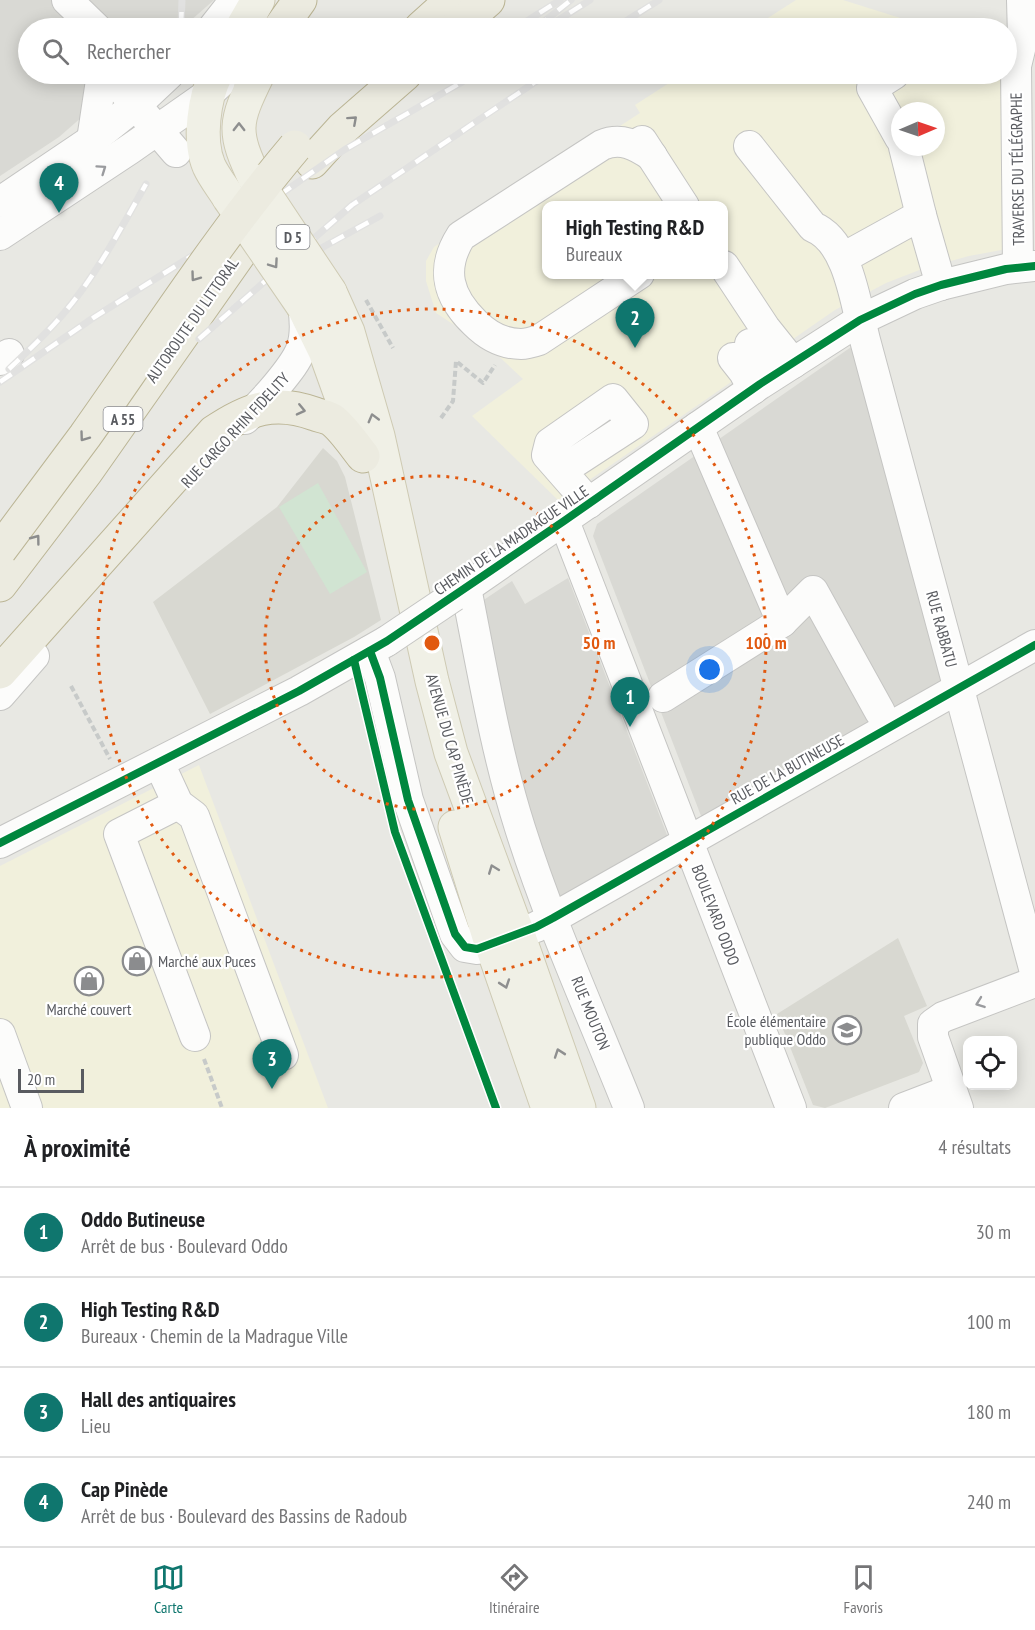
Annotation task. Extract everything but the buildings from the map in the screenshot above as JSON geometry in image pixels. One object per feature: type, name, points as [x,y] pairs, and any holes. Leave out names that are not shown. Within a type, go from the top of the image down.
[{"type":"highway","points":[[287,18],[300,0]]},
{"type":"highway","points":[[432,18],[452,0]]},
{"type":"highway","points":[[467,18],[488,0]]},
{"type":"highway","name":"AUTOROUTE DU LITTORAL","points":[[0,550],[261,187],[316,125],[361,84]]},
{"type":"highway","name":"AUTOROUTE DU LITTORAL","points":[[0,585],[86,472],[270,212],[342,129],[394,84]]},
{"type":"highway","points":[[0,672],[214,432],[235,418],[269,406],[306,411],[333,420],[363,456]]},
{"type":"main road","points":[[248,18],[258,0]]},
{"type":"main road","points":[[284,18],[290,0]]},
{"type":"main road","points":[[211,84],[203,133],[209,165],[242,190]]},
{"type":"main road","name":"D 5","points":[[253,84],[239,115],[238,134],[244,157],[242,190],[316,299]]},
{"type":"main road","name":"AVENUE DU CAP PINÈDE","points":[[316,299],[325,351],[363,456],[395,605],[432,752],[504,939],[579,1108]]},
{"type":"main road","name":"AVENUE DU CAP PINÈDE","points":[[316,299],[348,332],[368,395],[406,555],[432,681],[504,939],[548,1108]]},
{"type":"street","points":[[67,0],[76,18]]},
{"type":"street","points":[[67,0],[86,18]]},
{"type":"street","points":[[221,18],[235,0]]},
{"type":"street","name":"TRAVERSE DU TÉLÉGRAPHE","points":[[1017,62],[1023,37],[1022,0]]},
{"type":"street","points":[[92,140],[100,84]]},
{"type":"street","points":[[118,84],[176,152]]},
{"type":"street","points":[[0,202],[92,140],[159,84]]},
{"type":"street","points":[[0,235],[157,130],[211,84]]},
{"type":"street","points":[[878,84],[872,88],[891,122]]},
{"type":"street","name":"TRAVERSE DU TÉLÉGRAPHE","points":[[1017,84],[1027,266]]},
{"type":"street","points":[[631,279],[539,340],[522,344],[504,342],[488,336],[461,310],[452,291],[449,268],[452,249],[461,236],[602,145],[612,141],[624,141],[640,148],[646,146],[681,201]]},
{"type":"street","name":"RUE RABBATU","points":[[749,146],[813,227],[825,231],[843,258],[856,299],[1035,972]]},
{"type":"street","points":[[130,149],[176,152],[209,165]]},
{"type":"street","points":[[906,156],[941,285]]},
{"type":"street","points":[[843,258],[921,215]]},
{"type":"street","name":"CHEMIN DE LA MADRAGUE VILLE","points":[[2,837],[159,763],[299,691],[379,646],[772,376],[860,320],[915,294],[941,285],[1027,266]]},
{"type":"street","points":[[728,273],[765,328],[772,376],[744,372],[742,351]]},
{"type":"street","name":"RUE CARGO RHIN FIDELITY","points":[[0,695],[220,444],[256,409],[297,361],[304,343],[306,324],[316,299]]},
{"type":"street","points":[[698,427],[782,622]]},
{"type":"street","points":[[561,471],[589,503]]},
{"type":"street","name":"BOULEVARD ODDO","points":[[564,521],[791,1108]]},
{"type":"street","points":[[663,697],[782,622],[813,591],[880,712]]},
{"type":"street","name":"RUE MOUTON","points":[[460,592],[496,743],[520,828],[553,918],[629,1108]]},
{"type":"street","name":"RUE DE LA BUTINEUSE","points":[[504,939],[553,918],[1035,645]]},
{"type":"street","points":[[379,646],[380,678],[408,800],[455,934],[465,947],[477,949],[504,939]]},
{"type":"street","points":[[159,763],[178,804],[194,816],[283,1055]]},
{"type":"street","points":[[99,793],[119,834],[195,1036]]},
{"type":"street","points":[[119,834],[178,804]]},
{"type":"street","points":[[904,1108],[954,1099],[933,1037],[933,1024],[942,1017],[1035,982]]},
{"type":"street","points":[[0,1034],[27,1108]]},
{"type":"path","points":[[441,418],[453,401],[456,361],[483,383],[498,360]]},
{"type":"path","points":[[72,686],[106,751]]},
{"type":"path","points":[[195,1036],[222,1108]]},
{"type":"shaded area","points":[[0,0],[214,0],[193,18],[18,18],[18,84],[120,84],[59,137],[0,176]]},
{"type":"shaded area","points":[[796,0],[843,0],[900,18],[768,18]]},
{"type":"shaded area","points":[[668,84],[1006,84],[1012,248],[969,256],[922,269],[886,283],[835,310],[559,501],[472,416],[523,379],[491,349],[436,313],[426,281],[426,261],[434,247],[640,113],[635,105]]},
{"type":"shaded area","points":[[854,345],[947,682],[703,821],[593,536],[597,524]]},
{"type":"shaded area","points":[[323,448],[337,461],[345,477],[381,620],[354,637],[210,714],[153,602],[277,507]]},
{"type":"shaded area","points":[[318,483],[367,572],[330,594],[279,507]]},
{"type":"shaded area","points":[[568,578],[669,840],[544,912],[460,616],[512,581],[525,604]]},
{"type":"shaded area","name":"Marché aux Puces","points":[[199,765],[328,1108],[0,1108],[0,866]]},
{"type":"shaded area","name":"École élémentaire publique Oddo","points":[[898,938],[927,1006],[904,1016],[923,1063],[919,1072],[825,1108],[813,1105],[777,1014]]},
{"type":"railway","points":[[181,18],[182,0]]},
{"type":"railway","points":[[532,18],[560,0]]},
{"type":"railway","points":[[548,18],[571,0]]},
{"type":"railway","points":[[562,18],[590,0]]},
{"type":"railway","points":[[631,18],[659,0]]},
{"type":"railway","points":[[0,382],[93,318],[198,252],[344,150],[459,84]]},
{"type":"railway","points":[[199,339],[352,205],[532,84]]},
{"type":"railway","points":[[9,369],[51,328],[76,298],[108,250],[146,184]]},
{"type":"railway","points":[[284,272],[380,216]]},
{"type":"cycle path","points":[[0,843],[299,691],[387,641],[760,384],[860,320],[915,294],[941,285],[1006,269],[1035,266]]},
{"type":"cycle path","points":[[370,651],[380,678],[408,800],[455,934],[465,947],[477,949],[536,927],[553,918],[1035,645]]},
{"type":"cycle path","points":[[354,660],[395,832],[496,1108]]},
{"type":"place","name":"Cap Pinède","points":[[59,213]]},
{"type":"place","name":"High Testing R&D","points":[[635,348]]},
{"type":"place","name":"Oddo Butineuse","points":[[630,727]]},
{"type":"place","name":"Marché aux Puces","points":[[137,961]]},
{"type":"place","name":"Marché couvert","points":[[89,981]]},
{"type":"place","name":"École élémentaire publique Oddo","points":[[847,1030]]},
{"type":"place","name":"Hall des antiquaires","points":[[272,1089]]}]
